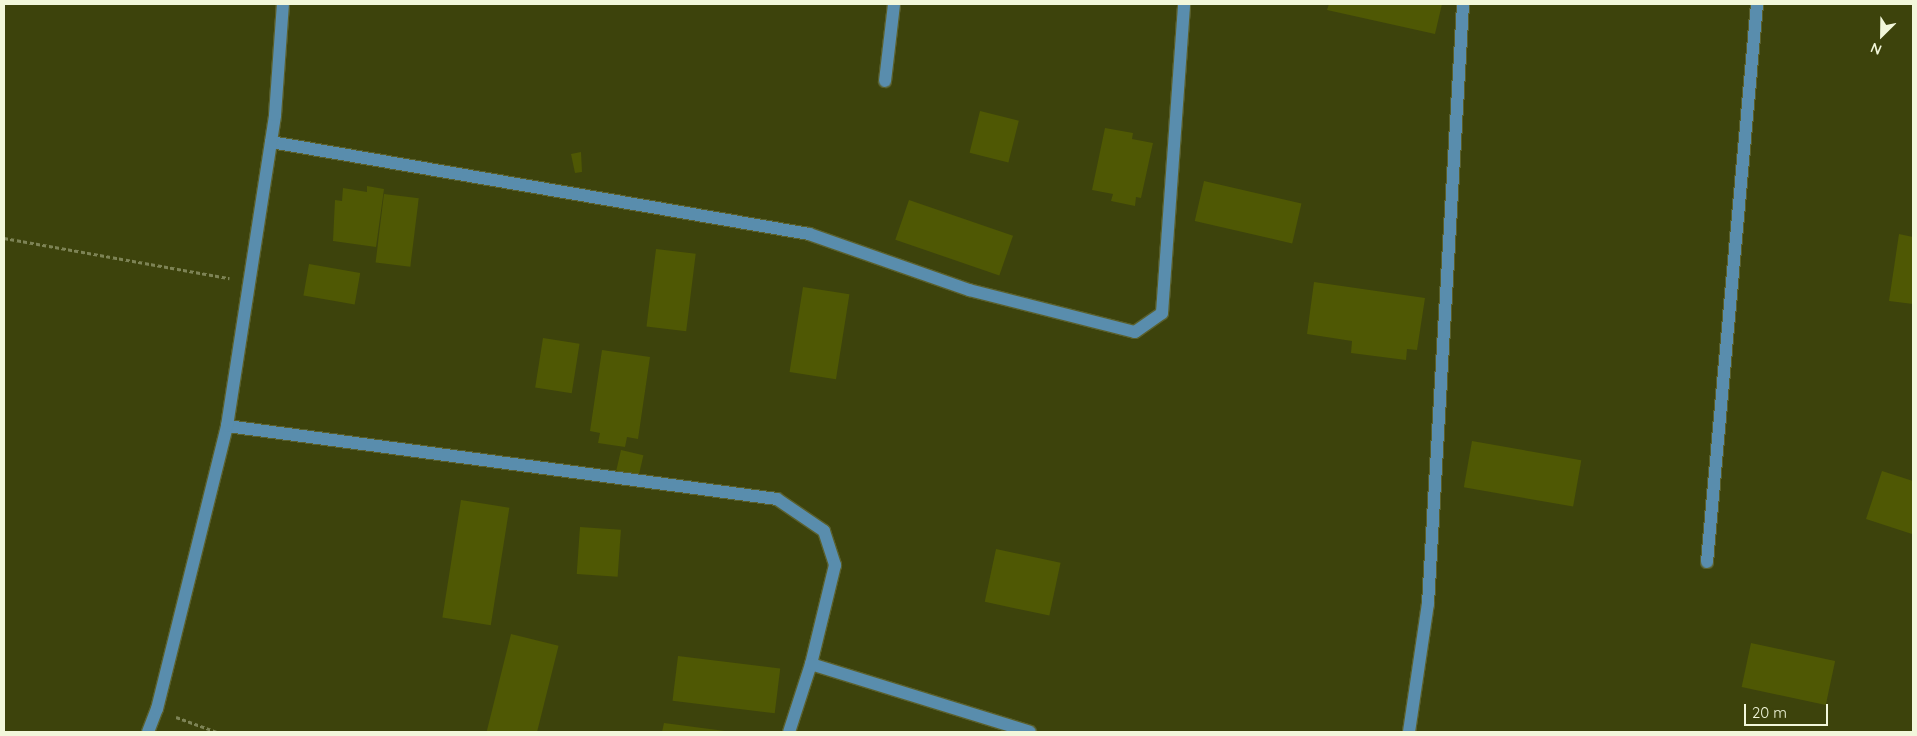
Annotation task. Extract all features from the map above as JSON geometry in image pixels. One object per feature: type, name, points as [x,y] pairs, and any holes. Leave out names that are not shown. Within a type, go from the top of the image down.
[{"type":"street","points":[[148,732],[157,709],[227,426],[271,142],[283,4]]},
{"type":"street","points":[[885,81],[894,4]]},
{"type":"street","points":[[271,142],[809,234],[969,290],[1135,332],[1162,313],[1184,4]]},
{"type":"street","points":[[1409,732],[1428,604],[1463,4]]},
{"type":"street","points":[[1707,562],[1757,4]]},
{"type":"street","points":[[227,426],[777,499],[824,531],[836,565],[811,664],[789,732]]},
{"type":"street","points":[[811,664],[1030,732]]},
{"type":"path","points":[[4,238],[249,282]]},
{"type":"path","points":[[157,709],[217,732]]},
{"type":"building","points":[[1329,4],[1442,4],[1435,34],[1327,10]]},
{"type":"building","points":[[980,111],[1019,121],[1008,162],[970,153]]},
{"type":"building","points":[[1105,128],[1133,133],[1132,139],[1153,143],[1141,198],[1136,197],[1135,206],[1111,201],[1113,194],[1092,190]]},
{"type":"building","points":[[581,152],[582,172],[575,173],[571,154]]},
{"type":"building","points":[[1204,181],[1301,203],[1292,243],[1195,221]]},
{"type":"building","points":[[367,186],[384,189],[376,247],[333,241],[335,200],[342,201],[343,188],[367,192]]},
{"type":"building","points":[[384,194],[419,198],[410,267],[376,262]]},
{"type":"building","points":[[909,200],[1013,236],[999,276],[895,240]]},
{"type":"building","points":[[1899,234],[1913,237],[1913,304],[1889,301]]},
{"type":"building","points":[[656,249],[696,254],[686,331],[646,326]]},
{"type":"building","points":[[309,264],[360,273],[355,305],[303,296]]},
{"type":"building","points":[[1314,282],[1425,298],[1417,350],[1407,349],[1406,360],[1351,353],[1352,341],[1307,334]]},
{"type":"building","points":[[803,287],[849,294],[836,379],[790,372]]},
{"type":"building","points":[[543,338],[580,344],[572,393],[535,387]]},
{"type":"building","points":[[602,350],[650,357],[638,439],[627,437],[625,447],[598,443],[600,433],[590,431]]},
{"type":"building","points":[[1472,441],[1581,460],[1573,507],[1464,487]]},
{"type":"building","points":[[621,450],[643,455],[639,476],[616,470]]},
{"type":"building","points":[[1882,471],[1913,481],[1912,534],[1866,519]]},
{"type":"building","points":[[461,500],[509,508],[491,625],[442,618]]},
{"type":"building","points":[[580,527],[621,530],[618,577],[577,574]]},
{"type":"building","points":[[996,549],[1061,563],[1049,616],[985,602]]},
{"type":"building","points":[[511,634],[559,646],[537,732],[487,732]]},
{"type":"building","points":[[1751,643],[1835,661],[1826,705],[1742,687]]},
{"type":"building","points":[[678,656],[780,669],[775,713],[673,701]]},
{"type":"building","points":[[664,723],[725,731],[725,732],[662,732]]}]
